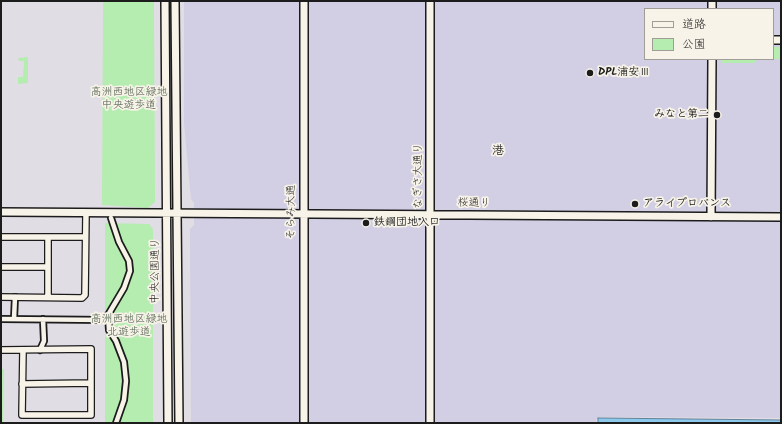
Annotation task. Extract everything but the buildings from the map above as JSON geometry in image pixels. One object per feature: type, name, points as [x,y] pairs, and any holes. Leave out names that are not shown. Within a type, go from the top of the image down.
[{"type":"street","name":"中央公園通り","points":[[165,1],[168,423]]},
{"type":"street","name":"中央公園通り","points":[[175,1],[179,423]]},
{"type":"street","name":"そらみ大通","points":[[304,1],[304,423]]},
{"type":"street","name":"なぎさ大通り","points":[[430,1],[430,423]]},
{"type":"street","points":[[711,217],[712,60]]},
{"type":"street","name":"桜通り","points":[[1,212],[711,217],[781,216]]},
{"type":"street","points":[[1,297],[82,298],[85,295],[86,213]]},
{"type":"street","points":[[111,218],[119,242],[129,261],[130,271],[124,288],[108,315],[109,330],[116,341],[124,362],[126,381],[124,400],[116,423]]},
{"type":"street","points":[[1,237],[85,237]]},
{"type":"street","points":[[48,237],[48,297]]},
{"type":"street","points":[[1,267],[48,267]]},
{"type":"street","points":[[14,319],[15,297]]},
{"type":"street","points":[[1,319],[108,320]]},
{"type":"street","points":[[40,350],[44,341],[43,319]]},
{"type":"street","points":[[1,350],[91,349],[91,415],[22,415],[23,350]]},
{"type":"street","points":[[22,384],[91,384]]},
{"type":"street","points":[[55,416],[55,423]]},
{"type":"shaded area","points":[[184,1],[781,1],[781,418],[597,417],[596,423],[191,423],[190,229],[194,225],[194,203],[191,199],[184,123]]},
{"type":"green space","name":"高洲西地区緑地 中央遊歩道","points":[[103,1],[154,1],[155,202],[148,208],[102,205]]},
{"type":"green space","points":[[774,47],[781,47],[781,59],[774,59]]},
{"type":"green space","points":[[28,57],[28,83],[18,84],[18,77],[23,77],[24,61],[19,61],[18,58]]},
{"type":"green space","points":[[722,60],[755,60],[755,63],[722,63]]},
{"type":"green space","name":"高洲西地区緑地 北遊歩道","points":[[105,223],[149,224],[153,229],[153,423],[105,423]]},
{"type":"green space","points":[[1,369],[4,369],[3,423],[1,423]]},
{"type":"water","points":[[598,418],[781,420],[781,423],[598,423]]},
{"type":"place","name":"DPL浦安Ⅲ","points":[[590,73]]},
{"type":"place","name":"みなと第二","points":[[717,115]]},
{"type":"place","name":"アライプロバンス","points":[[635,204]]},
{"type":"place","name":"鉄鋼団地入口","points":[[366,223]]},
{"type":"district","name":"港","points":[[498,152]]}]
